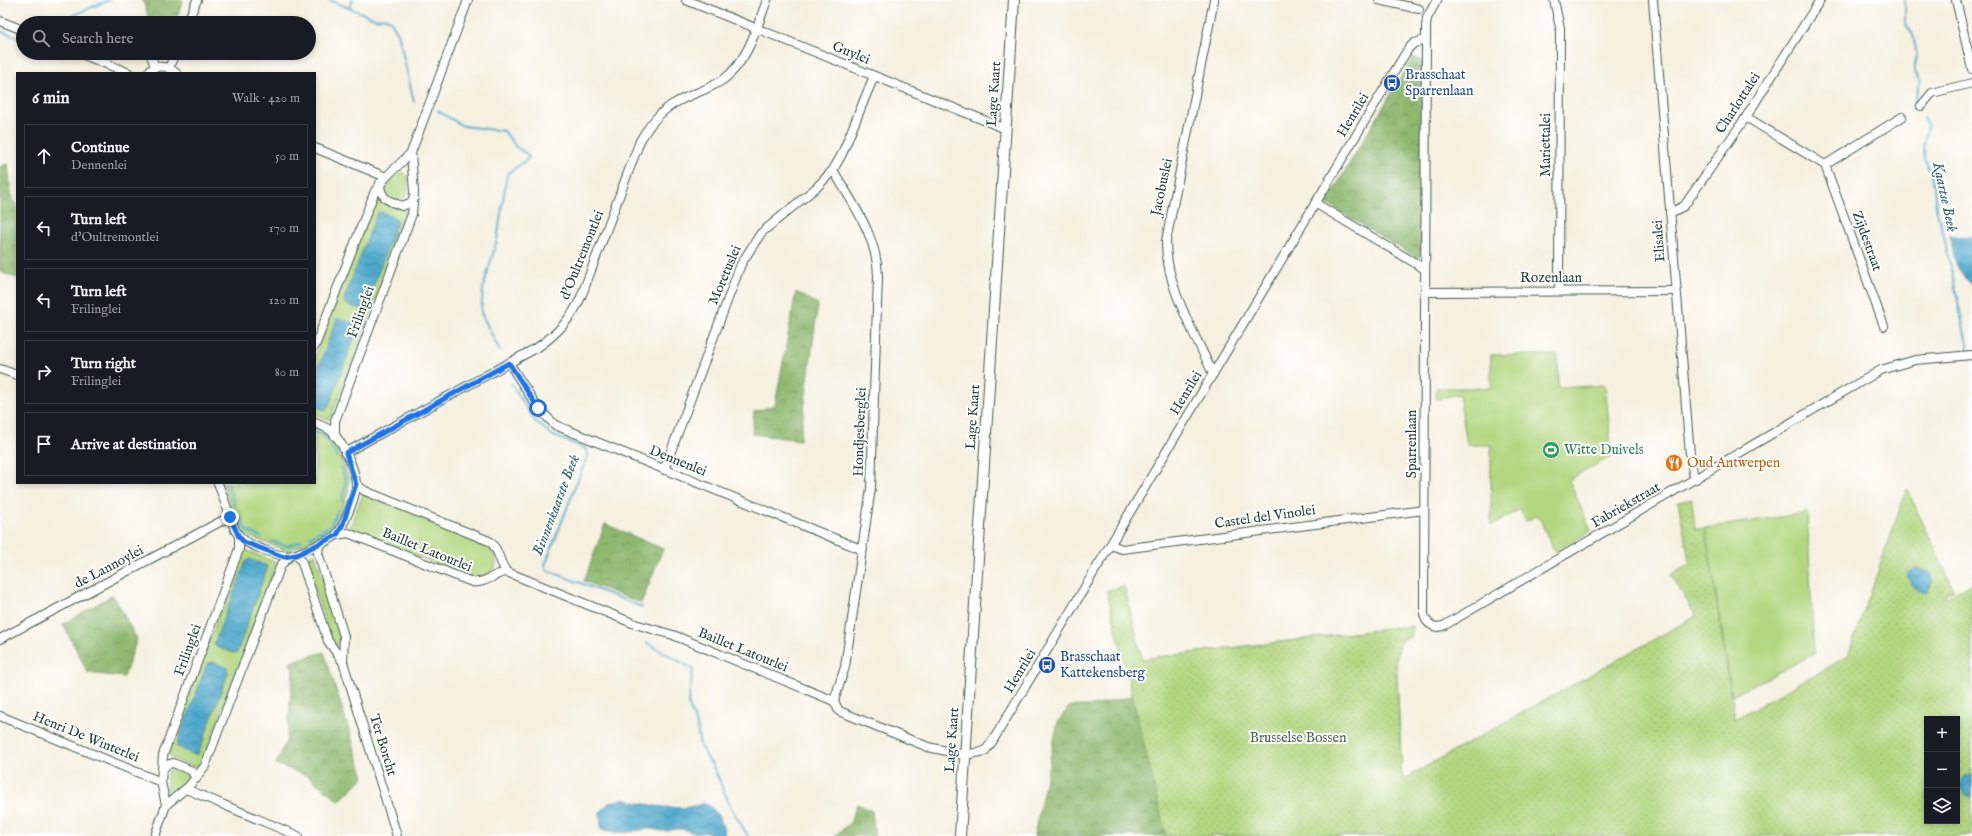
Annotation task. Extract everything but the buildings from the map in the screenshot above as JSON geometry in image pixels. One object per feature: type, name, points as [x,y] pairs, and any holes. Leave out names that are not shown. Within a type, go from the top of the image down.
[{"type":"street","points":[[190,16],[197,0]]},
{"type":"street","name":"Frilinglei","points":[[335,436],[335,421],[412,214],[414,198],[411,153],[468,0]]},
{"type":"street","name":"Guylei","points":[[686,0],[1006,129]]},
{"type":"street","name":"d'Oultremontlei","points":[[346,453],[509,363],[549,339],[568,320],[577,307],[640,141],[647,128],[654,119],[675,102],[713,86],[732,71],[742,60],[767,0]]},
{"type":"street","name":"Lage Kaart","points":[[960,836],[1014,0]]},
{"type":"street","name":"Jacobuslei","points":[[1213,374],[1174,289],[1168,270],[1166,241],[1214,0]]},
{"type":"street","points":[[1379,0],[1419,9]]},
{"type":"street","name":"Sparrenlaan","points":[[1425,619],[1426,40],[1427,18],[1437,0]]},
{"type":"street","name":"Mariettalei","points":[[1554,0],[1560,28],[1559,291]]},
{"type":"street","name":"Elisalei","points":[[1653,0],[1690,455],[1693,473],[1696,479]]},
{"type":"street","name":"Charlottalei","points":[[1670,213],[1684,206],[1746,117],[1820,0]]},
{"type":"street","points":[[1956,0],[1972,69]]},
{"type":"street","points":[[0,21],[16,27]]},
{"type":"street","name":"Henrilei","points":[[965,755],[981,753],[988,747],[1111,545],[1408,49],[1414,43],[1426,40]]},
{"type":"street","points":[[96,60],[126,72]]},
{"type":"street","points":[[153,60],[155,67]]},
{"type":"street","points":[[148,72],[155,67],[173,70],[174,60]]},
{"type":"street","name":"Moretuslei","points":[[664,470],[741,264],[749,249],[761,233],[817,187],[833,170],[842,154],[874,76]]},
{"type":"street","points":[[1921,106],[1932,93],[1972,83]]},
{"type":"street","points":[[1746,117],[1825,165],[1902,117]]},
{"type":"street","points":[[316,148],[383,180],[382,195],[386,199],[402,206],[410,203],[414,198]]},
{"type":"street","name":"Frilinglei","points":[[316,343],[370,201],[383,180],[411,153]]},
{"type":"street","name":"Zijdestraat","points":[[1825,165],[1884,326]]},
{"type":"street","name":"Hondjesberglei","points":[[833,170],[868,230],[878,265],[871,488],[846,667],[834,701]]},
{"type":"street","points":[[1315,203],[1425,269]]},
{"type":"street","name":"Rozenlaan","points":[[1426,292],[1676,291]]},
{"type":"street","name":"Fabriekstraat","points":[[1425,619],[1435,627],[1445,625],[1881,370],[1915,360],[1970,355]]},
{"type":"street","name":"Dennenlei","points":[[509,363],[543,414],[555,425],[863,550]]},
{"type":"street","points":[[0,369],[16,375]]},
{"type":"street","points":[[155,836],[166,805],[196,779],[205,766],[281,565],[292,556],[337,535],[349,510],[356,484],[346,453],[335,436],[316,423]]},
{"type":"street","points":[[218,484],[239,537],[251,545],[279,556],[292,556]]},
{"type":"street","points":[[356,484],[365,491],[489,541],[496,548],[502,566],[506,572]]},
{"type":"street","name":"Castel del Vinolei","points":[[1111,545],[1122,549],[1424,510]]},
{"type":"street","name":"de Lannoylei","points":[[0,639],[230,517]]},
{"type":"street","name":"Baillet Latourlei","points":[[337,535],[348,533],[472,582],[485,582],[497,574],[506,572],[635,624],[673,635],[834,701],[839,711],[928,747],[965,755]]},
{"type":"street","name":"Frilinglei","points":[[166,805],[161,782],[163,755],[239,549],[239,537]]},
{"type":"street","name":"Ter Borcht","points":[[319,544],[318,553],[344,636],[343,662]]},
{"type":"street","name":"Ter Borcht","points":[[292,556],[301,560],[328,641],[343,662],[398,836]]},
{"type":"street","name":"Henri De Winterlei","points":[[0,716],[161,782]]},
{"type":"street","points":[[162,771],[166,765],[173,763],[192,771],[196,779]]},
{"type":"street","points":[[186,789],[298,836]]},
{"type":"green space","points":[[143,0],[183,0],[177,16],[148,16]]},
{"type":"green space","points":[[1413,57],[1422,61],[1420,257],[1415,257],[1326,203]]},
{"type":"green space","points":[[8,164],[12,201],[16,203],[16,278],[0,272],[0,167]]},
{"type":"green space","points":[[399,173],[403,173],[408,177],[407,195],[401,202],[390,198],[385,192],[387,187]]},
{"type":"green space","points":[[379,201],[405,211],[407,218],[330,420],[316,414],[316,353],[371,207],[375,202]]},
{"type":"green space","points":[[796,292],[818,304],[800,440],[752,434],[754,412],[775,405]]},
{"type":"green space","name":"Witte Duivels","points":[[1491,355],[1558,355],[1558,388],[1605,385],[1612,456],[1569,480],[1591,531],[1555,552],[1538,515],[1526,521],[1520,509],[1491,526],[1491,445],[1467,445],[1459,394],[1436,399],[1436,388],[1491,388]]},
{"type":"green space","points":[[316,430],[331,437],[349,478],[348,493],[336,524],[330,532],[288,551],[245,535],[225,492],[224,484],[316,484]]},
{"type":"green space","name":"Brusselse Bossen","points":[[1907,489],[1954,590],[1945,595],[1946,598],[1972,583],[1972,836],[1166,836],[1107,591],[1124,586],[1142,659],[1412,626],[1412,637],[1401,639],[1396,659],[1402,780],[1696,616],[1671,575],[1690,564],[1678,502],[1692,499],[1695,529],[1705,528],[1735,719],[1848,656]]},
{"type":"green space","points":[[363,494],[424,518],[426,521],[449,530],[452,529],[490,545],[495,558],[495,567],[489,573],[477,580],[349,529]]},
{"type":"green space","points":[[1807,513],[1814,654],[1732,696],[1705,528]]},
{"type":"green space","points":[[605,524],[663,549],[641,603],[584,581]]},
{"type":"green space","points":[[243,549],[277,563],[203,761],[198,766],[194,766],[177,761],[168,753]]},
{"type":"green space","points":[[315,554],[341,638],[337,645],[333,645],[304,559]]},
{"type":"green space","points":[[1124,586],[1142,659],[1401,627],[1401,639],[1396,659],[1402,780],[1553,696],[1535,836],[1034,836],[1058,721],[1070,706],[1092,706],[1133,696],[1107,591]]},
{"type":"green space","points":[[113,595],[137,639],[124,677],[88,673],[63,624]]},
{"type":"green space","points":[[324,652],[364,777],[339,801],[308,776],[276,764],[287,740],[293,671],[290,662]]},
{"type":"green space","points":[[173,767],[186,772],[188,778],[177,792],[172,794],[167,789],[167,780],[169,771]]},
{"type":"green space","points":[[857,804],[872,811],[875,836],[834,836],[850,823]]},
{"type":"water","points":[[381,212],[396,218],[397,222],[366,307],[360,309],[345,304],[344,299],[377,213]]},
{"type":"water","points":[[1950,235],[1965,238],[1972,236],[1972,283],[1966,280],[1958,269]]},
{"type":"water","points":[[337,318],[356,324],[358,328],[329,406],[325,410],[316,406],[316,373]]},
{"type":"water","points":[[249,559],[267,566],[267,569],[237,653],[234,653],[216,647],[214,644],[246,561]]},
{"type":"water","points":[[1915,568],[1930,572],[1933,579],[1929,590],[1926,593],[1916,589],[1907,577],[1908,573]]},
{"type":"water","points":[[212,662],[227,667],[228,673],[201,747],[198,754],[194,755],[176,746],[207,664]]},
{"type":"water","points":[[1972,775],[1972,797],[1965,795],[1960,785],[1965,776]]},
{"type":"water","points":[[622,799],[653,806],[674,808],[695,806],[705,803],[713,809],[719,817],[725,836],[711,836],[708,832],[694,833],[682,829],[664,831],[650,829],[620,833],[601,829],[600,812],[609,803]]},
{"type":"waterway","points":[[71,16],[109,0]]},
{"type":"waterway","points":[[329,0],[349,8]]},
{"type":"waterway","name":"Binnenkaarste Beek","points":[[353,0],[349,8],[377,19],[384,17],[390,20],[398,33],[414,102]]},
{"type":"waterway","name":"Kaartse Beek","points":[[1905,0],[1905,23],[1913,35],[1917,56],[1914,70],[1920,82],[1912,109]]},
{"type":"waterway","points":[[0,31],[16,37]]},
{"type":"waterway","name":"Binnenkaarste Beek","points":[[438,111],[463,126],[504,131],[516,147],[527,154],[529,158],[507,174],[497,240],[483,288],[481,313],[500,351]]},
{"type":"waterway","name":"Kaartse Beek","points":[[1923,118],[1928,127],[1923,147],[1925,158],[1934,185],[1936,208],[1944,236],[1968,349]]},
{"type":"waterway","name":"Binnenkaarste Beek","points":[[511,383],[534,420],[552,435],[586,449],[588,454],[545,565],[547,570],[642,607]]},
{"type":"waterway","points":[[316,432],[327,438],[337,458]]},
{"type":"waterway","points":[[341,467],[346,482],[342,501]]},
{"type":"waterway","points":[[227,484],[235,506]]},
{"type":"waterway","points":[[310,537],[330,526],[338,510]]},
{"type":"waterway","points":[[239,516],[247,531],[261,537]]},
{"type":"waterway","points":[[271,541],[287,546],[301,541]]},
{"type":"waterway","name":"Binnenkaarste Beek","points":[[647,643],[693,669],[688,703],[697,726],[700,746],[715,770],[730,806],[748,836]]},
{"type":"place","name":"Brasschaat Sparrenlaan","points":[[1392,83]]},
{"type":"place","name":"Witte Duivels","points":[[1551,450]]},
{"type":"place","name":"Oud Antwerpen","points":[[1674,463]]},
{"type":"place","name":"Brasschaat Kattekensberg","points":[[1047,665]]},
{"type":"route","points":[[230,517],[235,530],[244,542],[279,556],[288,557],[296,555],[337,535],[343,524],[352,502],[356,484],[346,453],[509,363],[538,408]]}]
